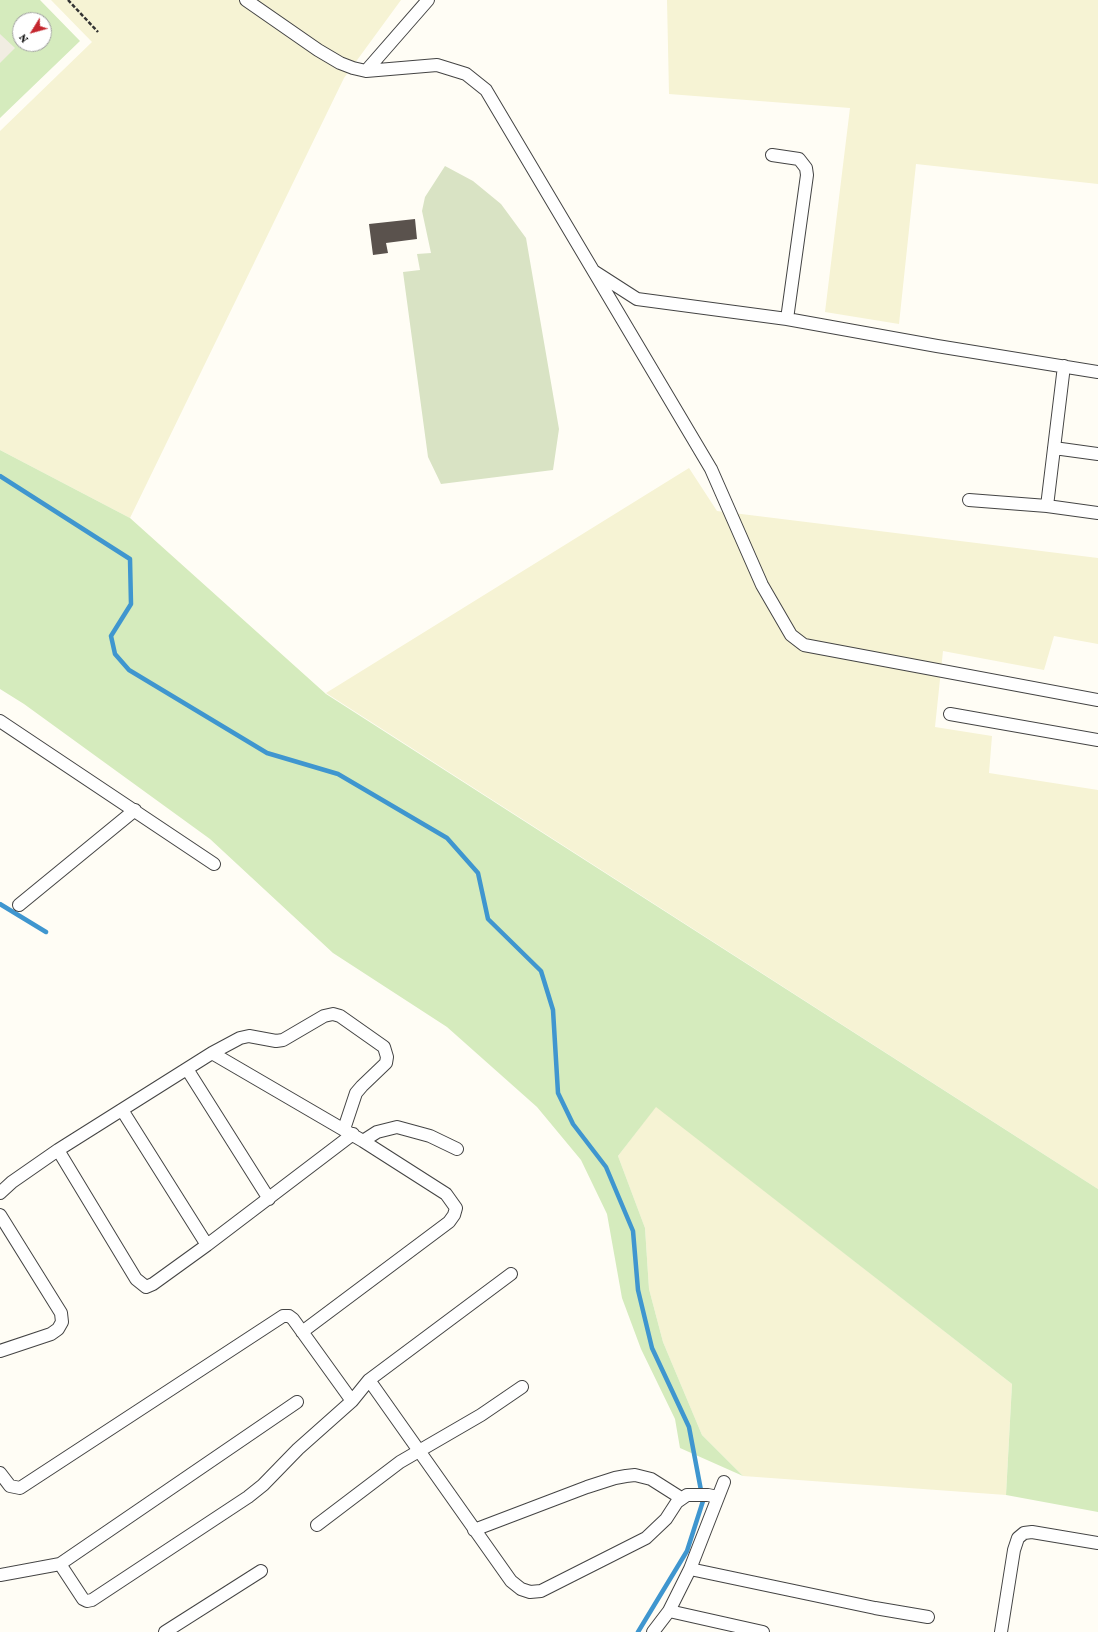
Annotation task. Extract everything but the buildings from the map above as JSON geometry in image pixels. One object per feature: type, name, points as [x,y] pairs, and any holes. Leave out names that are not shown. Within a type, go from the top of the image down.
[{"type":"street","points":[[246,0],[334,60],[354,68],[366,71],[437,66],[466,74],[486,90],[711,469],[762,585],[791,635],[804,645],[1098,700]]},
{"type":"street","points":[[366,71],[428,0]]},
{"type":"street","points":[[772,155],[799,159],[806,168],[807,175],[787,319]]},
{"type":"street","points":[[593,270],[637,299],[787,319],[937,346],[1098,372]]},
{"type":"street","points":[[1047,506],[1064,366]]},
{"type":"street","points":[[1054,448],[1098,454]]},
{"type":"street","points":[[969,500],[1047,506],[1098,513]]},
{"type":"street","points":[[950,714],[1098,740]]},
{"type":"street","points":[[0,721],[214,864]]},
{"type":"street","points":[[19,905],[135,810]]},
{"type":"street","points":[[0,1193],[12,1182],[58,1150],[212,1053],[240,1038],[248,1036],[276,1041],[283,1040],[324,1016],[334,1014],[340,1016],[384,1047],[387,1053],[386,1063],[356,1093],[353,1102],[352,1132]]},
{"type":"street","points":[[212,1053],[352,1132],[446,1194],[456,1208],[454,1215],[449,1222],[302,1332]]},
{"type":"street","points":[[187,1069],[269,1199]]},
{"type":"street","points":[[122,1110],[207,1245]]},
{"type":"street","points":[[58,1150],[136,1279],[146,1287],[153,1284],[269,1199],[352,1132],[377,1132],[397,1127],[430,1136],[457,1149]]},
{"type":"street","points":[[0,1215],[61,1313],[62,1322],[51,1334],[0,1352]]},
{"type":"street","points":[[60,1564],[83,1599],[87,1601],[92,1600],[248,1497],[263,1485],[298,1449],[352,1401],[368,1380],[511,1274]]},
{"type":"street","points":[[0,1473],[10,1486],[20,1488],[283,1316],[293,1318],[352,1401]]},
{"type":"street","points":[[368,1380],[511,1581],[521,1589],[530,1592],[541,1592],[646,1538],[666,1519],[684,1496]]},
{"type":"street","points":[[317,1525],[375,1480],[418,1450],[481,1415],[522,1387]]},
{"type":"street","points":[[0,1575],[60,1564],[297,1402]]},
{"type":"street","points":[[474,1530],[587,1487],[626,1476],[643,1476],[684,1496],[713,1496]]},
{"type":"street","points":[[653,1632],[669,1611],[690,1569],[713,1496],[724,1482]]},
{"type":"street","points":[[1001,1632],[1014,1550],[1018,1538],[1024,1533],[1032,1532],[1098,1543]]},
{"type":"street","points":[[690,1569],[875,1608],[928,1617]]},
{"type":"street","points":[[166,1632],[261,1572]]},
{"type":"street","points":[[669,1611],[718,1627],[763,1632]]},
{"type":"path","points":[[68,0],[98,32]]},
{"type":"shaded area","points":[[51,0],[401,0],[344,78],[130,518],[0,450],[0,131],[92,42]]},
{"type":"shaded area","points":[[667,0],[1098,0],[1098,184],[916,164],[899,324],[825,312],[850,108],[669,94]]},
{"type":"shaded area","points":[[0,34],[12,45],[12,51],[0,63]]},
{"type":"shaded area","points":[[689,468],[717,511],[1098,558],[1098,644],[1054,636],[1044,670],[943,651],[935,727],[992,736],[989,773],[1098,790],[1098,1189],[326,693]]},
{"type":"shaded area","points":[[656,1106],[1012,1384],[1006,1495],[743,1476],[702,1435],[663,1342],[649,1289],[645,1228],[618,1156]]},
{"type":"green space","points":[[0,0],[40,0],[52,12],[12,12],[12,52],[52,52],[52,12],[80,41],[0,118]]},
{"type":"green space","points":[[445,166],[473,181],[501,204],[526,238],[559,429],[553,470],[441,484],[428,457],[403,272],[420,270],[417,254],[431,253],[422,211],[425,197]]},
{"type":"green space","points":[[0,450],[130,518],[326,694],[1098,1189],[1098,1512],[1006,1495],[1012,1384],[656,1107],[618,1156],[645,1228],[649,1289],[663,1342],[702,1435],[743,1476],[680,1448],[675,1419],[641,1349],[622,1298],[607,1214],[581,1160],[537,1107],[447,1027],[333,953],[210,839],[24,704],[0,689]]},
{"type":"waterway","points":[[0,476],[130,559],[131,604],[111,636],[115,654],[129,670],[267,753],[338,774],[447,838],[478,873],[488,919],[541,971],[553,1010],[558,1093],[573,1124],[606,1167],[633,1231],[638,1290],[652,1348],[689,1427],[703,1501],[687,1551],[638,1632]]},
{"type":"waterway","points":[[0,904],[46,932]]}]
